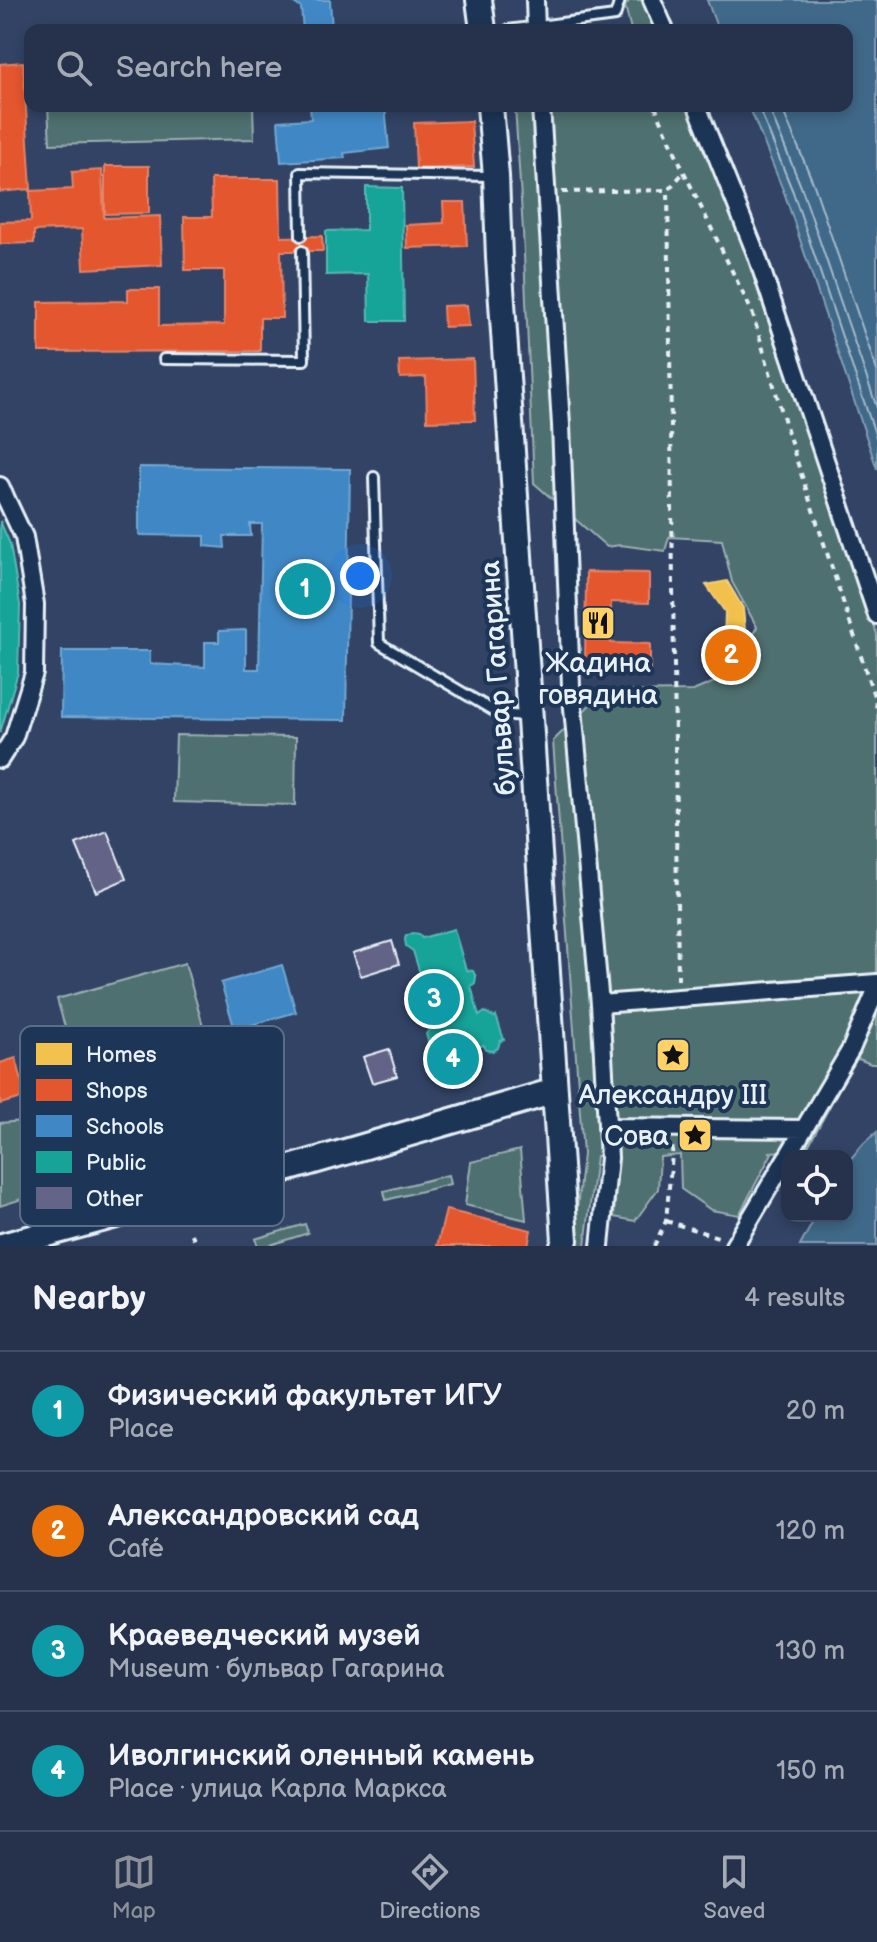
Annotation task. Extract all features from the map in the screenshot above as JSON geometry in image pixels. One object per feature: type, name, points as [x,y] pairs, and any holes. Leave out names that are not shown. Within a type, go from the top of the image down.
[{"type":"street","points":[[479,0],[482,24]]},
{"type":"street","points":[[535,0],[536,24]]},
{"type":"street","points":[[652,0],[662,24]]},
{"type":"street","name":"бульвар Гагарина","points":[[491,112],[563,1246]]},
{"type":"street","points":[[541,112],[561,425],[571,686],[600,1004],[609,1158],[600,1246]]},
{"type":"street","points":[[699,112],[757,256],[877,615]]},
{"type":"street","points":[[0,486],[24,537],[35,604],[34,673],[14,737],[0,759]]},
{"type":"street","points":[[600,1004],[877,985],[851,1049],[791,1150]]},
{"type":"street","points":[[284,1170],[555,1091]]},
{"type":"street","points":[[607,1127],[804,1129]]},
{"type":"street","points":[[735,1244],[781,1167]]},
{"type":"street","points":[[2,1246],[76,1226]]},
{"type":"lane","points":[[562,24],[615,16],[620,0]]},
{"type":"lane","points":[[301,236],[300,173],[496,176]]},
{"type":"lane","points":[[164,359],[304,360],[302,251]]},
{"type":"lane","points":[[374,477],[379,643],[499,714],[530,717]]},
{"type":"path","points":[[658,112],[752,312],[877,710]]},
{"type":"path","points":[[678,998],[668,190],[684,172]]},
{"type":"path","points":[[546,193],[668,190]]},
{"type":"path","points":[[654,1246],[666,1221],[675,1128]]},
{"type":"path","points":[[666,1221],[735,1244]]},
{"type":"path","points":[[192,1234],[196,1246]]},
{"type":"green space","points":[[630,0],[643,0],[654,24],[630,24],[625,6]]},
{"type":"green space","points":[[48,112],[253,112],[254,139],[50,144]]},
{"type":"green space","points":[[515,112],[692,112],[734,219],[877,634],[877,1064],[856,1058],[806,1150],[769,1152],[772,1153],[739,1215],[711,1210],[681,1189],[680,1155],[660,1157],[658,1189],[635,1221],[614,1217],[618,1158],[596,1156],[585,1246],[573,1246],[583,1154],[553,741],[603,692],[693,691],[729,676],[757,627],[732,582],[722,540],[669,537],[665,551],[620,545],[607,547],[534,483]]},
{"type":"green space","points":[[176,735],[296,737],[295,805],[174,802]]},
{"type":"green space","points":[[185,963],[203,1026],[65,1026],[57,999]]},
{"type":"green space","points":[[20,1121],[20,1200],[0,1206],[0,1123]]},
{"type":"green space","points":[[520,1150],[526,1220],[465,1205],[471,1162]]},
{"type":"green space","points":[[448,1175],[450,1184],[386,1200],[384,1191]]},
{"type":"green space","points":[[305,1224],[308,1233],[267,1246],[258,1246],[255,1239]]},
{"type":"water","points":[[707,0],[877,0],[877,469],[785,195],[751,112],[853,112],[853,24],[716,24]]},
{"type":"water","points":[[877,1132],[877,1246],[800,1246],[813,1222],[853,1222],[853,1156]]},
{"type":"building: Homes","points":[[727,581],[743,608],[746,640],[727,670],[711,665],[724,638],[725,612],[706,585]]},
{"type":"building: Shops","points":[[23,62],[31,189],[0,192],[0,64]]},
{"type":"building: Shops","points":[[471,121],[474,167],[416,169],[414,123]]},
{"type":"building: Shops","points":[[105,166],[149,166],[149,213],[105,214]]},
{"type":"building: Shops","points":[[102,170],[104,218],[160,216],[162,265],[84,269],[82,229],[34,231],[34,243],[0,244],[0,222],[31,221],[30,191],[73,189],[72,172]]},
{"type":"building: Shops","points":[[211,179],[280,179],[281,237],[322,236],[323,251],[281,251],[282,318],[260,318],[260,351],[39,352],[39,302],[128,301],[128,289],[159,289],[159,326],[224,325],[224,270],[185,270],[184,217],[212,217]]},
{"type":"building: Shops","points":[[443,202],[465,202],[467,246],[407,248],[406,225],[444,223]]},
{"type":"building: Shops","points":[[467,305],[469,326],[444,327],[443,306]]},
{"type":"building: Shops","points":[[473,359],[475,420],[427,421],[426,377],[400,378],[399,361]]},
{"type":"building: Shops","name":"Жадина говядина","points":[[586,572],[649,573],[649,603],[611,602],[611,643],[650,644],[650,670],[585,669]]},
{"type":"building: Shops","points":[[16,1058],[20,1074],[20,1099],[0,1104],[0,1063]]},
{"type":"building: Shops","points":[[446,1210],[531,1230],[528,1246],[437,1246]]},
{"type":"building: Schools","points":[[290,0],[330,0],[332,24],[302,24],[301,8]]},
{"type":"building: Schools","points":[[310,112],[386,112],[389,148],[344,153],[345,158],[281,162],[278,121],[311,119]]},
{"type":"building: Schools","points":[[139,467],[350,469],[346,720],[61,717],[62,651],[150,651],[150,664],[205,667],[205,642],[219,642],[219,631],[246,630],[246,669],[259,669],[262,524],[250,524],[251,536],[224,536],[225,548],[205,546],[205,536],[139,535]]},
{"type":"building: Schools","points":[[282,965],[296,1012],[249,1026],[234,1026],[221,983]]},
{"type":"building: Public","points":[[366,187],[402,188],[404,321],[369,321],[368,274],[326,275],[326,231],[366,230]]},
{"type":"building: Public","points":[[0,521],[10,544],[20,605],[18,672],[0,733]]},
{"type":"building: Public","points":[[454,929],[466,970],[473,971],[476,977],[471,986],[479,1016],[485,1012],[496,1016],[504,1040],[493,1051],[486,1050],[484,1045],[448,1056],[448,1065],[440,1068],[435,1064],[426,1034],[436,1028],[427,998],[419,994],[418,988],[423,983],[413,951],[406,946],[405,939],[413,933],[422,938]]},
{"type":"building: Other","points":[[107,831],[126,879],[96,892],[76,844]]},
{"type":"building: Other","points":[[392,941],[399,964],[361,976],[353,953]]},
{"type":"building: Other","points":[[389,1049],[397,1076],[372,1083],[363,1057]]},
{"type":"place","name":"Физический факультет ИГУ","points":[[305,589]]},
{"type":"place","name":"Жадина говядина","points":[[598,623]]},
{"type":"place","name":"Александровский сад","points":[[731,655]]},
{"type":"place","name":"Краеведческий музей","points":[[434,999]]},
{"type":"place","name":"Александру III","points":[[673,1055]]},
{"type":"place","name":"Иволгинский оленный камень","points":[[453,1059]]},
{"type":"place","name":"Сова","points":[[695,1135]]}]
